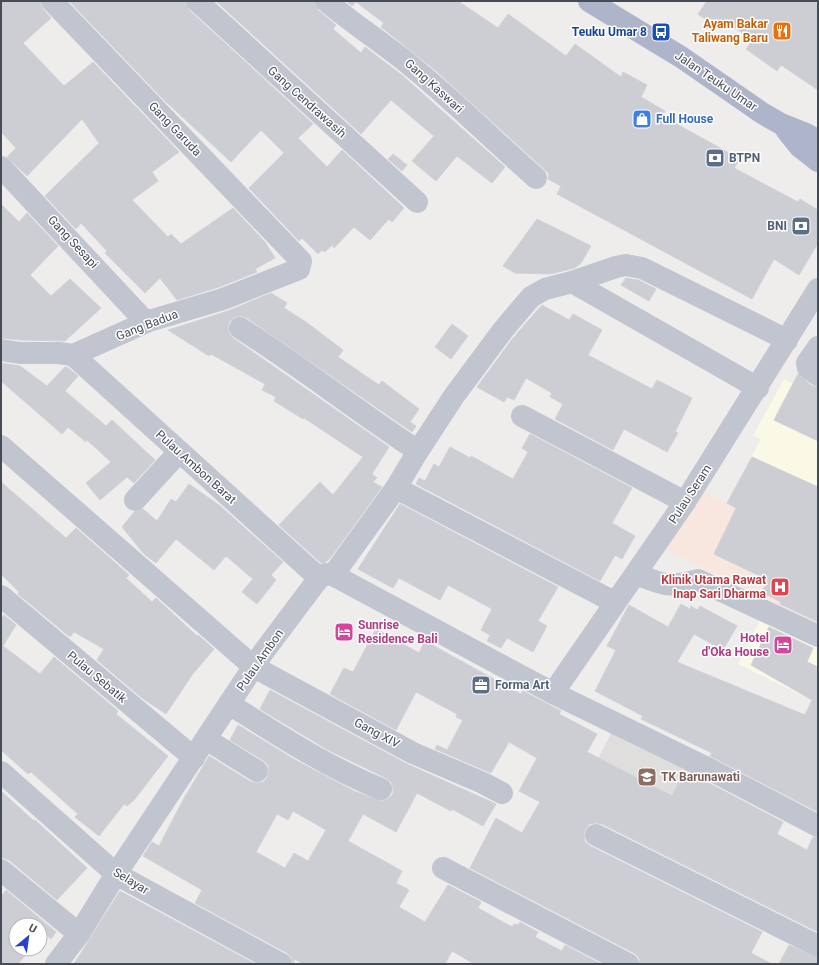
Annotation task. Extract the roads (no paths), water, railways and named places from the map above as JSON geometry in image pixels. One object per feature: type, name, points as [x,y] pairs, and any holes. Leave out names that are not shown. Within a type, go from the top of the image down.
[{"type":"main road","name":"Jalan Teuku Umar","points":[[589,1],[681,57],[781,124],[806,134],[818,141]]},
{"type":"main road","name":"Jalan Teuku Umar","points":[[781,124],[799,146],[818,161]]},
{"type":"street","name":"Gang Garuda","points":[[52,1],[297,257]]},
{"type":"street","name":"Gang Cendrawasih","points":[[197,1],[417,202]]},
{"type":"street","name":"Gang Kaswari","points":[[326,1],[346,18],[412,66],[536,178]]},
{"type":"street","name":"Gang Sesapi","points":[[2,170],[143,319]]},
{"type":"street","name":"Gang Badua","points":[[73,355],[149,322],[223,299],[299,269],[302,264],[297,257]]},
{"type":"street","name":"Pulau Ambon","points":[[56,964],[79,934],[116,874],[254,667],[396,488],[458,390],[503,330],[531,297],[545,289],[572,282],[616,267],[626,266],[642,268],[787,340]]},
{"type":"street","points":[[572,282],[758,388]]},
{"type":"street","name":"Pulau Seram","points":[[554,693],[614,602],[636,574],[685,502],[758,388],[818,289]]},
{"type":"street","points":[[240,328],[312,376],[376,423],[418,451]]},
{"type":"street","points":[[816,370],[808,368],[807,363],[818,347]]},
{"type":"street","points":[[1,350],[20,353],[59,353],[73,355]]},
{"type":"street","name":"Pulau Ambon Barat","points":[[73,355],[179,452],[326,576]]},
{"type":"street","points":[[522,416],[685,502]]},
{"type":"street","name":"Gang XIV","points":[[1,446],[254,667],[413,752],[484,783],[502,793]]},
{"type":"street","points":[[135,500],[179,452]]},
{"type":"street","points":[[396,488],[614,602]]},
{"type":"street","points":[[636,574],[662,585],[680,585],[698,580],[818,636]]},
{"type":"street","points":[[326,576],[554,693],[709,769],[818,826]]},
{"type":"street","name":"Pulau Sebatik","points":[[1,596],[194,758]]},
{"type":"street","points":[[229,704],[304,752],[348,775],[381,789]]},
{"type":"street","points":[[206,739],[257,771]]},
{"type":"street","name":"Selayar","points":[[1,772],[116,874],[281,964]]},
{"type":"street","points":[[596,835],[818,946]]},
{"type":"street","points":[[443,868],[628,964]]},
{"type":"street","points":[[1,870],[79,934]]},
{"type":"place","name":"Ayam Bakar Taliwang Baru","points":[[782,31]]},
{"type":"place","name":"Teuku Umar 8","points":[[661,32]]},
{"type":"place","name":"Full House","points":[[642,119]]},
{"type":"place","name":"BTPN","points":[[715,158]]},
{"type":"place","name":"BNI","points":[[801,226]]},
{"type":"place","name":"Klinik Utama Rawat Inap Sari Dharma","points":[[780,587]]},
{"type":"place","name":"Sunrise Residence Bali","points":[[344,632]]},
{"type":"place","name":"Hotel d'Oka House","points":[[783,645]]},
{"type":"place","name":"Forma Art","points":[[481,685]]},
{"type":"place","name":"TK Barunawati","points":[[647,777]]}]
